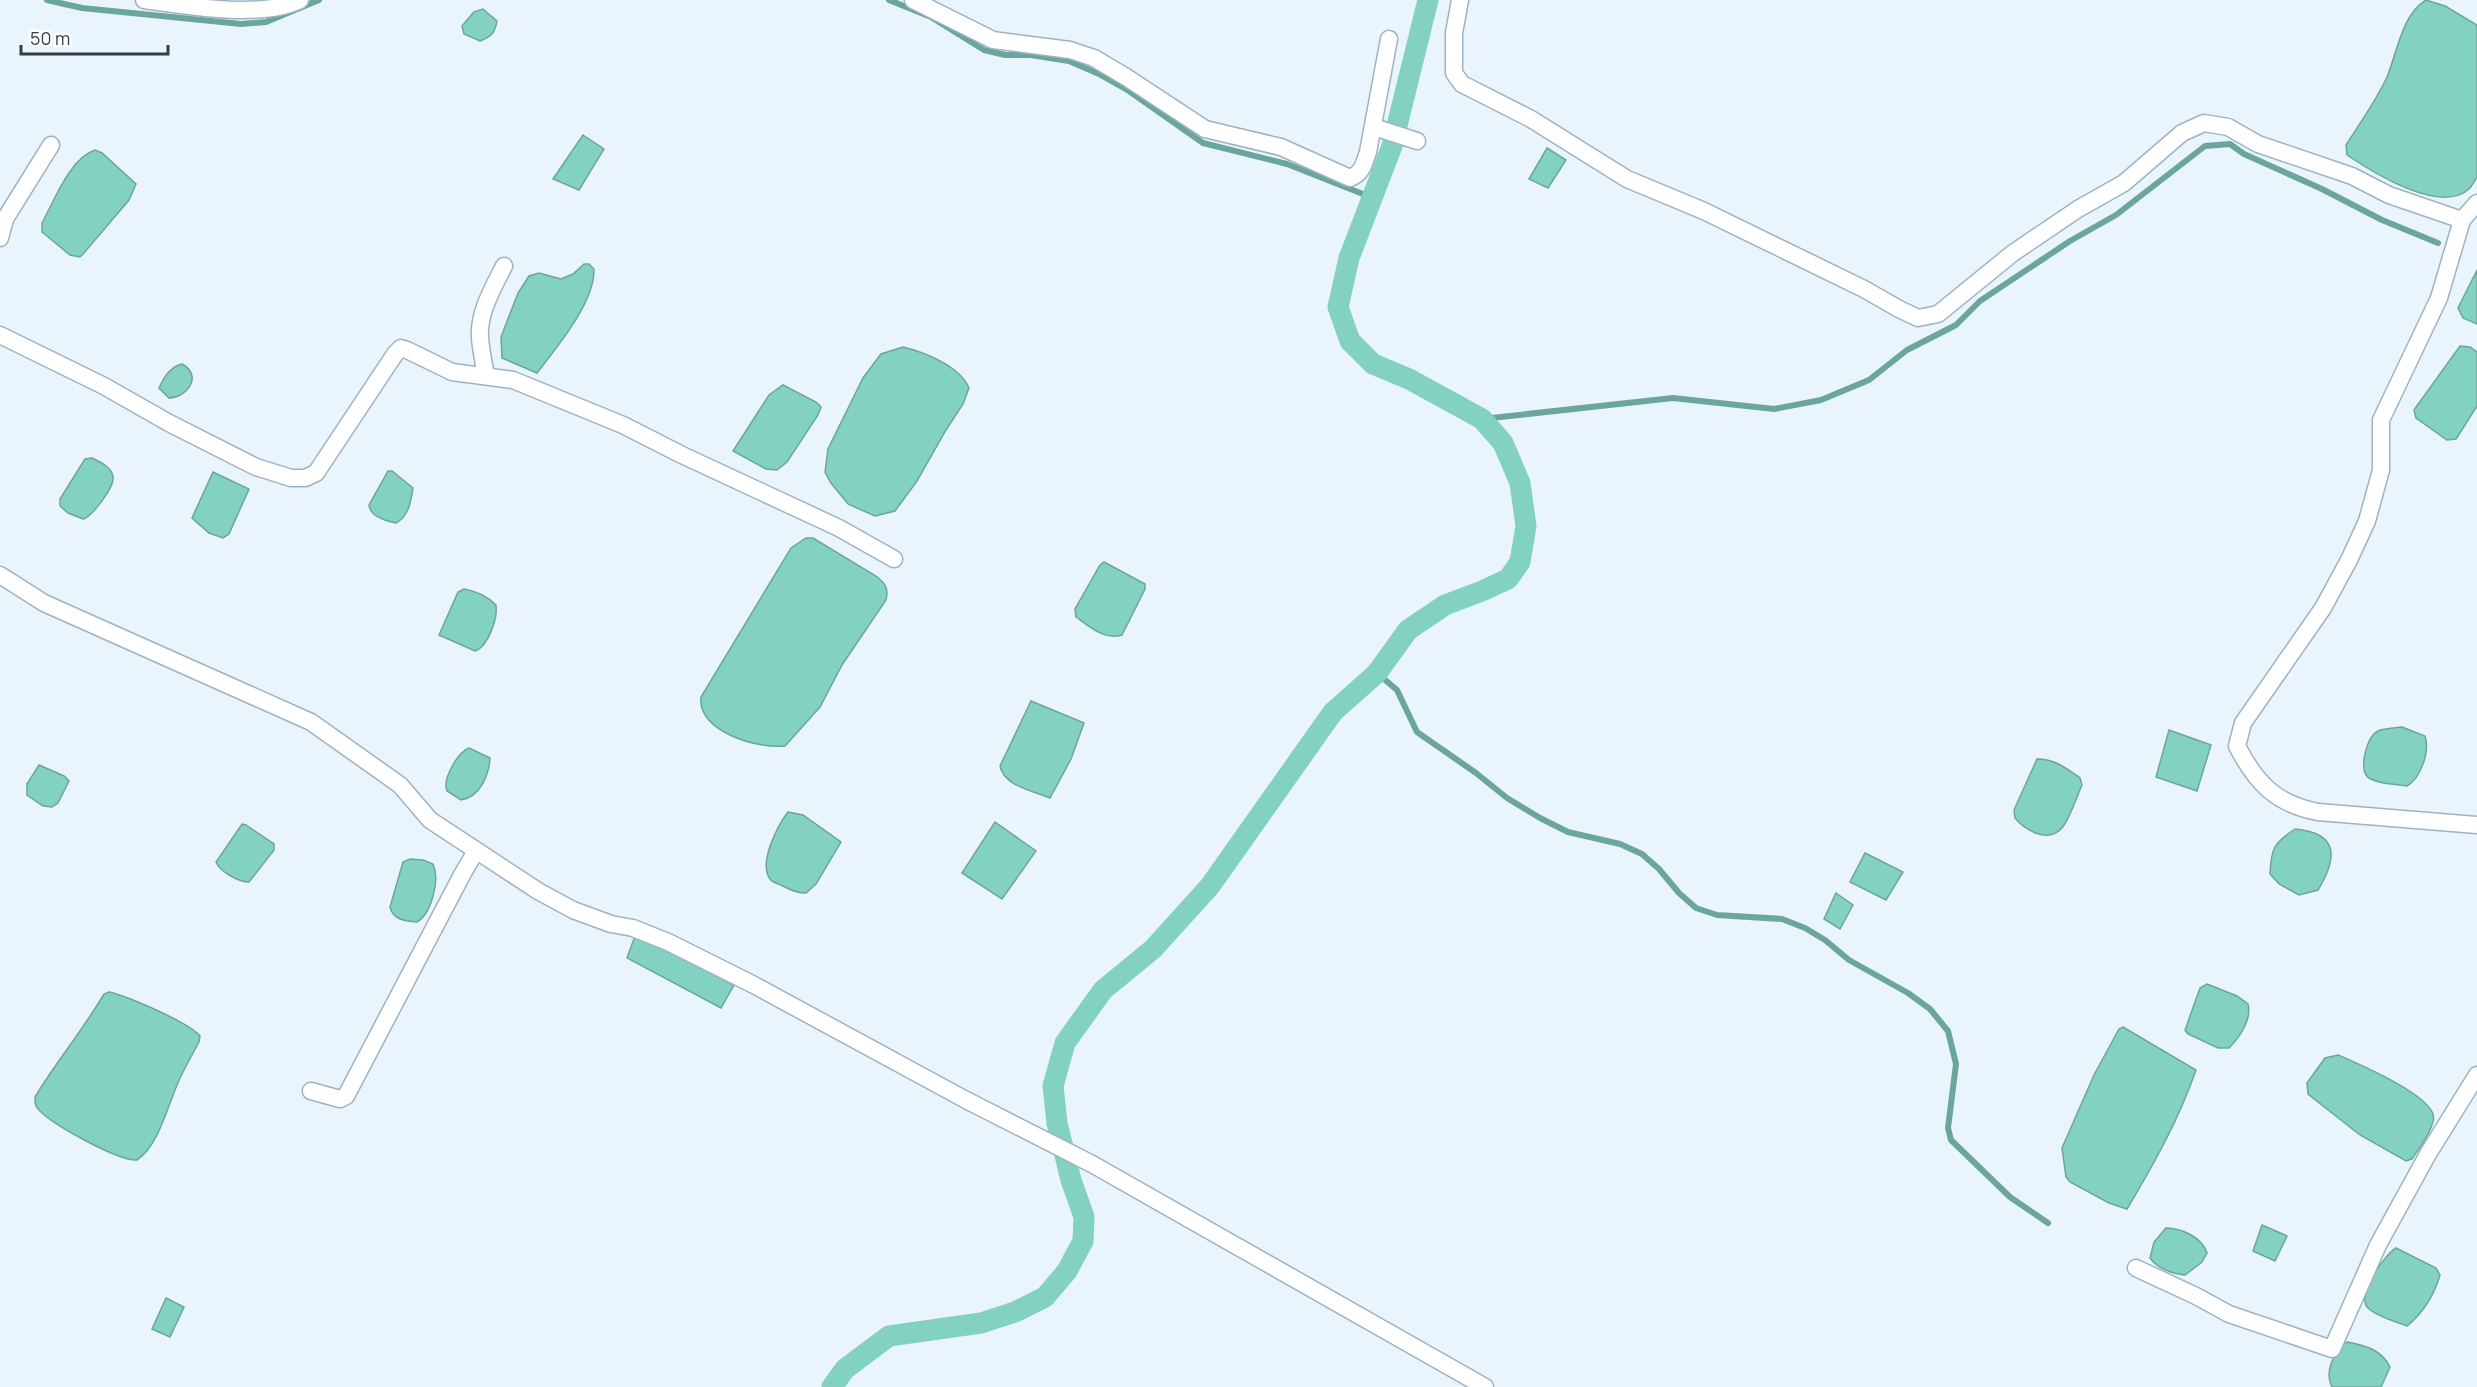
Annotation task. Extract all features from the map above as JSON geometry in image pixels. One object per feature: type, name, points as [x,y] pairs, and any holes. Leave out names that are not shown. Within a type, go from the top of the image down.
[{"type":"street","points":[[144,0],[209,7],[264,9],[283,7],[300,0]]},
{"type":"street","points":[[913,0],[993,40],[1070,50],[1094,58],[1126,76],[1204,129],[1281,147],[1350,178],[1357,176],[1363,168],[1380,129],[1389,39]]},
{"type":"street","points":[[1460,0],[1454,33],[1454,73],[1462,84],[1531,119],[1627,179],[1704,211],[1864,288],[1918,318],[1938,314],[2013,253],[2078,209],[2124,183],[2182,133],[2204,123],[2228,127],[2258,144],[2324,165],[2389,195],[2462,220]]},
{"type":"street","points":[[1380,129],[1417,141]]},
{"type":"street","points":[[0,238],[5,219],[51,145]]},
{"type":"street","points":[[2477,203],[2462,220],[2439,298],[2381,420],[2381,470],[2367,521],[2323,608],[2243,723],[2237,746],[2249,768],[2268,790],[2296,808],[2318,812],[2477,825]]},
{"type":"street","points":[[486,376],[480,325],[487,303],[504,266]]},
{"type":"street","points":[[0,335],[104,386],[169,423],[256,467],[291,478],[305,478],[316,474],[401,348],[452,372],[513,380],[623,425],[839,528],[894,559]]},
{"type":"street","points":[[0,575],[44,603],[311,722],[400,785],[430,820],[573,910],[611,924],[633,928],[668,942],[1092,1164],[1485,1387]]},
{"type":"street","points":[[311,1091],[340,1099],[346,1096],[476,851]]},
{"type":"street","points":[[2136,1269],[2196,1296],[2229,1314],[2332,1349],[2378,1245],[2428,1154],[2477,1075]]},
{"type":"shaded area","points":[[2426,0],[2445,6],[2477,25],[2477,177],[2469,189],[2456,196],[2441,197],[2406,188],[2347,155],[2346,145],[2383,86],[2406,24],[2418,6]]},
{"type":"shaded area","points":[[483,9],[497,21],[492,34],[480,41],[464,34],[462,26],[474,12]]},
{"type":"shaded area","points":[[583,135],[604,149],[579,190],[553,179]]},
{"type":"shaded area","points":[[1547,148],[1566,160],[1548,188],[1529,179]]},
{"type":"shaded area","points":[[95,150],[102,153],[136,184],[129,200],[80,257],[70,255],[42,232],[42,223],[70,171],[86,155]]},
{"type":"shaded area","points":[[584,264],[589,264],[594,269],[593,282],[582,310],[537,373],[502,358],[501,337],[518,293],[529,276],[539,273],[561,279],[573,274]]},
{"type":"shaded area","points":[[2477,270],[2477,324],[2463,318],[2458,308]]},
{"type":"shaded area","points":[[2460,346],[2470,347],[2477,352],[2477,406],[2456,439],[2447,440],[2416,418],[2414,410]]},
{"type":"shaded area","points":[[903,347],[931,356],[950,367],[958,373],[969,388],[963,404],[917,481],[895,511],[875,516],[848,504],[831,483],[825,472],[828,449],[863,378],[881,354]]},
{"type":"shaded area","points":[[182,364],[192,374],[190,386],[181,394],[169,398],[159,388],[168,373],[174,367]]},
{"type":"shaded area","points":[[783,385],[816,402],[821,407],[787,462],[777,470],[766,469],[733,451],[769,395]]},
{"type":"shaded area","points":[[92,458],[108,468],[112,473],[113,481],[97,507],[83,519],[68,513],[60,506],[60,499],[85,459]]},
{"type":"shaded area","points":[[388,471],[392,471],[413,488],[407,512],[396,523],[375,515],[369,505]]},
{"type":"shaded area","points":[[213,472],[249,489],[229,534],[223,538],[209,533],[192,518]]},
{"type":"shaded area","points":[[806,538],[813,538],[876,576],[886,586],[886,600],[842,665],[820,707],[785,746],[760,745],[731,736],[719,729],[702,709],[701,697],[791,548]]},
{"type":"shaded area","points":[[1104,562],[1145,584],[1145,589],[1122,635],[1103,634],[1076,617],[1075,609],[1100,565]]},
{"type":"shaded area","points":[[464,589],[481,594],[496,605],[495,617],[488,638],[475,651],[439,635],[458,592]]},
{"type":"shaded area","points":[[1031,701],[1084,723],[1071,759],[1050,798],[1013,783],[1003,773],[1000,766]]},
{"type":"shaded area","points":[[2402,727],[2425,736],[2425,756],[2420,771],[2407,786],[2379,782],[2369,778],[2364,765],[2368,744],[2374,734],[2380,730]]},
{"type":"shaded area","points":[[2169,730],[2211,745],[2197,791],[2156,777]]},
{"type":"shaded area","points":[[469,748],[490,758],[489,765],[478,790],[468,798],[461,800],[447,791],[446,786],[449,773],[456,760]]},
{"type":"shaded area","points":[[2037,759],[2055,762],[2080,778],[2082,785],[2064,825],[2049,835],[2036,833],[2024,827],[2015,818],[2014,810]]},
{"type":"shaded area","points":[[39,765],[64,776],[69,781],[58,803],[52,807],[43,806],[27,795],[27,784]]},
{"type":"shaded area","points":[[788,812],[803,815],[841,842],[816,884],[806,893],[794,891],[774,882],[767,872],[766,864],[771,844]]},
{"type":"shaded area","points":[[995,822],[1036,851],[1002,899],[962,873]]},
{"type":"shaded area","points":[[242,824],[274,844],[274,850],[249,882],[230,876],[216,862]]},
{"type":"shaded area","points":[[2295,829],[2310,831],[2320,836],[2327,842],[2331,858],[2329,868],[2318,890],[2299,895],[2279,884],[2270,874],[2271,858],[2275,847],[2282,838]]},
{"type":"shaded area","points":[[1865,853],[1903,872],[1886,900],[1850,882]]},
{"type":"shaded area","points":[[410,859],[433,864],[436,878],[427,911],[417,922],[397,917],[390,907],[403,862]]},
{"type":"shaded area","points":[[1836,893],[1853,905],[1840,929],[1824,919]]},
{"type":"shaded area","points":[[635,936],[660,945],[734,985],[721,1008],[627,958]]},
{"type":"shaded area","points":[[2207,984],[2237,996],[2248,1004],[2248,1016],[2244,1028],[2229,1048],[2218,1048],[2188,1034],[2185,1030],[2200,988]]},
{"type":"shaded area","points":[[109,992],[171,1017],[200,1036],[158,1133],[145,1153],[137,1160],[101,1149],[71,1133],[46,1116],[35,1103],[35,1097],[43,1084],[104,994]]},
{"type":"shaded area","points":[[2123,1027],[2196,1070],[2165,1141],[2127,1209],[2109,1203],[2070,1182],[2066,1177],[2062,1148],[2094,1075],[2119,1029]]},
{"type":"shaded area","points":[[2338,1055],[2405,1088],[2418,1097],[2433,1114],[2432,1124],[2426,1137],[2412,1159],[2406,1161],[2360,1135],[2308,1094],[2307,1083],[2325,1058]]},
{"type":"shaded area","points":[[2262,1225],[2287,1236],[2275,1261],[2253,1251]]},
{"type":"shaded area","points":[[2166,1228],[2190,1234],[2201,1242],[2207,1253],[2202,1262],[2185,1275],[2165,1270],[2150,1258],[2154,1242]]},
{"type":"shaded area","points":[[2396,1248],[2436,1268],[2440,1275],[2427,1303],[2407,1326],[2376,1314],[2368,1308],[2365,1302],[2368,1286],[2373,1276]]},
{"type":"shaded area","points":[[166,1298],[184,1307],[170,1337],[152,1329]]},
{"type":"shaded area","points":[[2347,1342],[2372,1349],[2387,1361],[2390,1367],[2381,1387],[2332,1387],[2329,1375],[2334,1356]]},
{"type":"waterway","points":[[47,0],[82,8],[241,24],[266,22],[319,0]]},
{"type":"waterway","points":[[889,0],[931,17],[984,50],[1005,55],[1031,55],[1069,61],[1099,74],[1129,91],[1203,143],[1287,164],[1373,198]]},
{"type":"waterway","points":[[832,1387],[845,1369],[889,1336],[981,1323],[1015,1312],[1045,1297],[1067,1271],[1083,1241],[1084,1217],[1071,1180],[1057,1123],[1053,1086],[1065,1043],[1103,990],[1153,949],[1210,886],[1333,712],[1377,673],[1408,630],[1445,605],[1508,579],[1520,562],[1526,526],[1520,483],[1503,443],[1482,419],[1409,379],[1373,364],[1350,341],[1338,307],[1349,258],[1392,146],[1428,0]]},
{"type":"waterway","points":[[1482,419],[1673,398],[1774,409],[1821,400],[1869,380],[1907,350],[1956,325],[1980,301],[2070,241],[2116,215],[2205,146],[2230,144],[2244,154],[2322,189],[2382,220],[2438,243]]},
{"type":"waterway","points":[[1377,673],[1397,690],[1417,732],[1476,773],[1507,798],[1568,832],[1620,844],[1642,854],[1696,908],[1717,915],[1782,919],[1805,928],[1825,940],[1849,960],[1908,993],[1930,1009],[1948,1031],[1956,1064],[1948,1128],[1951,1140],[2010,1197],[2048,1223]]}]
